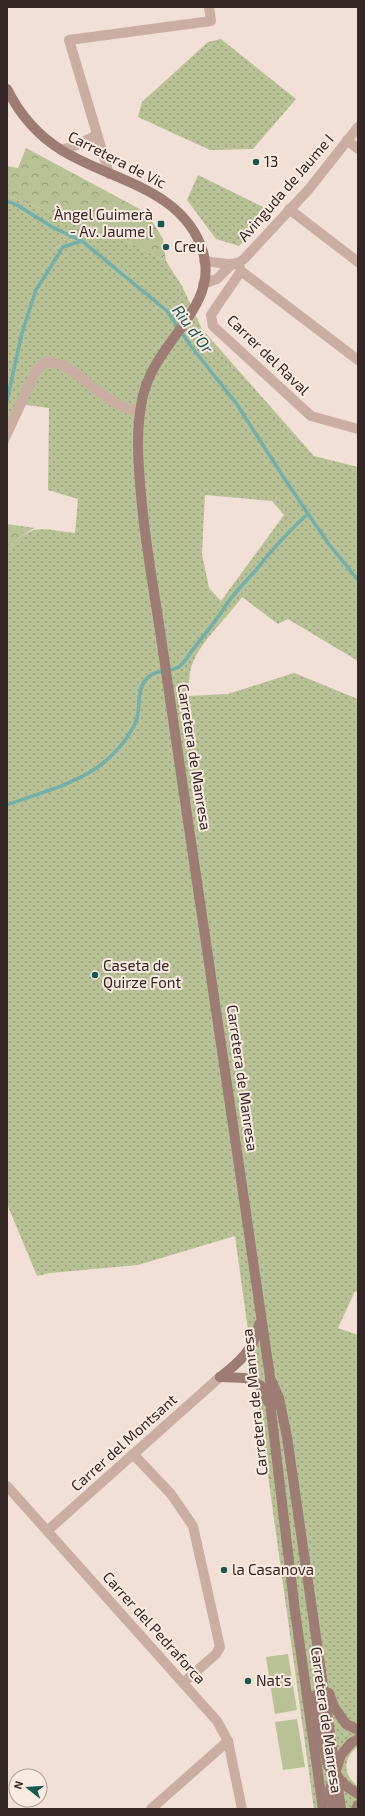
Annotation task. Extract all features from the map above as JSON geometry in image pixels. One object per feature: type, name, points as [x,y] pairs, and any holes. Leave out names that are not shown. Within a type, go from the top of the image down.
[{"type":"main road","name":"Carretera de Vic","points":[[7,89],[17,108],[27,122],[61,150],[109,174],[135,184],[174,207],[186,220],[201,248],[204,261]]},
{"type":"main road","points":[[203,284],[205,275],[204,261]]},
{"type":"main road","name":"Carretera de Manresa","points":[[203,284],[196,306],[161,355],[147,383],[141,412],[139,470],[152,580],[270,1377],[271,1411],[300,1648],[324,1809]]},
{"type":"main road","points":[[220,1377],[235,1366],[250,1349],[257,1335],[261,1315]]},
{"type":"main road","points":[[220,1377],[246,1378],[262,1386],[271,1411]]},
{"type":"main road","points":[[270,1377],[279,1398],[287,1438],[341,1809]]},
{"type":"main road","points":[[300,1648],[310,1679],[328,1766],[351,1791],[358,1794]]},
{"type":"main road","points":[[322,1676],[334,1708],[346,1724],[358,1730]]},
{"type":"main road","points":[[332,1809],[330,1789],[341,1755],[345,1748],[358,1739]]},
{"type":"main road","points":[[356,1809],[358,1804]]},
{"type":"street","points":[[109,174],[69,40],[211,21],[209,7]]},
{"type":"street","name":"Avinguda de Jaume I","points":[[237,266],[309,189],[358,127]]},
{"type":"street","points":[[61,150],[77,145],[97,135]]},
{"type":"street","points":[[348,140],[358,148]]},
{"type":"street","points":[[290,210],[358,262]]},
{"type":"street","points":[[204,261],[237,266],[358,360]]},
{"type":"street","points":[[203,284],[217,279],[237,266]]},
{"type":"street","name":"Carrer del Raval","points":[[237,266],[211,315],[213,326],[311,416],[358,429]]},
{"type":"street","points":[[7,434],[36,370],[47,362],[61,365],[110,401],[131,410],[141,412]]},
{"type":"street","name":"Carrer del Montsant","points":[[48,1531],[220,1377]]},
{"type":"street","points":[[133,1454],[171,1494],[193,1526],[220,1647],[216,1654],[183,1683]]},
{"type":"street","name":"Carrer del Pedraforca","points":[[7,1486],[217,1721],[228,1741],[242,1809]]},
{"type":"street","points":[[151,1809],[228,1741]]},
{"type":"green space","points":[[221,39],[296,99],[253,149],[210,150],[138,117],[142,102],[208,42]]},
{"type":"green space","points":[[26,148],[147,213],[163,239],[166,261],[111,234],[7,196],[7,166],[18,168]]},
{"type":"green space","points":[[198,175],[269,210],[239,246],[216,239],[187,200]]},
{"type":"green space","points":[[7,196],[111,234],[166,261],[182,286],[202,329],[314,456],[358,467],[358,661],[288,619],[278,624],[242,597],[197,653],[190,670],[187,696],[228,694],[294,673],[358,699],[358,1292],[355,1291],[338,1328],[358,1335],[358,1747],[349,1756],[346,1766],[349,1777],[358,1786],[358,1809],[314,1809],[235,1236],[138,1265],[50,1273],[37,1276],[7,1204],[7,550],[23,535],[30,531],[45,529],[75,533],[78,499],[48,490],[49,408],[19,404],[7,446]],"holes":[[[205,495],[272,501],[284,515],[221,601],[209,588],[202,554]]]},
{"type":"green space","points":[[7,524],[35,528],[20,537],[7,550]]},
{"type":"green space","points":[[288,1654],[297,1710],[275,1714],[266,1657]]},
{"type":"green space","points":[[297,1719],[305,1767],[283,1770],[275,1722]]},
{"type":"waterway","points":[[7,201],[17,205],[54,228],[82,241]]},
{"type":"waterway","name":"Riu d'Or","points":[[7,400],[22,333],[36,290],[63,247],[82,241],[167,311],[190,345],[236,403],[328,543],[358,580]]},
{"type":"waterway","points":[[7,805],[62,786],[95,769],[109,758],[122,744],[137,720],[141,690],[147,678],[155,673],[177,668],[182,664],[235,593],[280,541],[308,514]]},
{"type":"place","name":"13","points":[[256,162]]},
{"type":"place","name":"Àngel Guimerà - Av. Jaume l","points":[[161,224]]},
{"type":"place","name":"Creu","points":[[166,247]]},
{"type":"place","name":"Caseta de Quirze Font","points":[[95,975]]},
{"type":"place","name":"la Casanova","points":[[224,1570]]},
{"type":"place","name":"Nat's","points":[[248,1681]]}]
